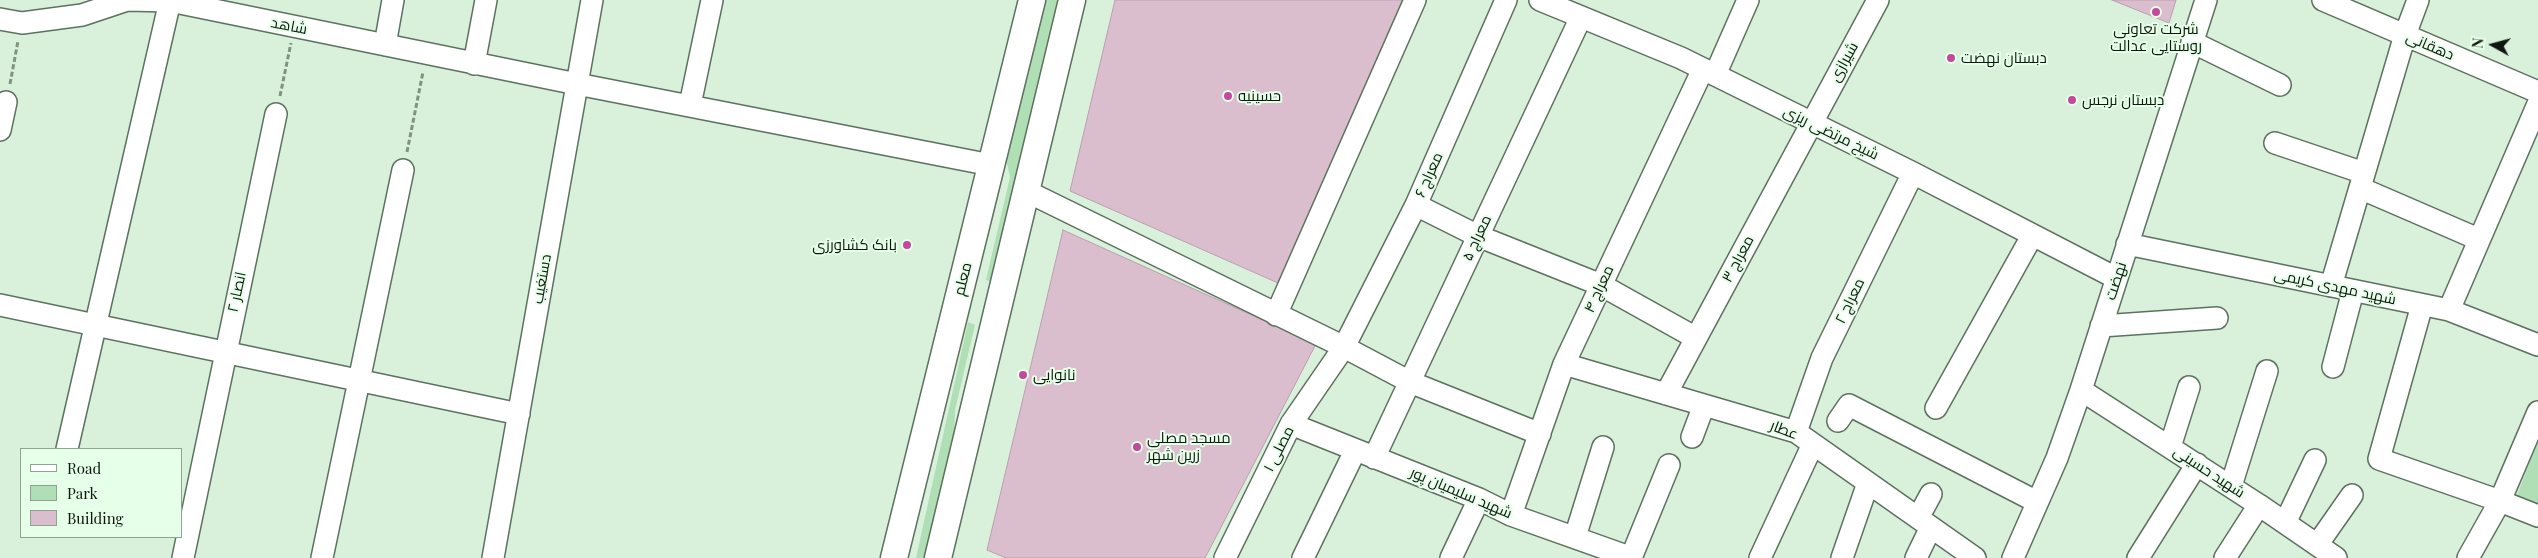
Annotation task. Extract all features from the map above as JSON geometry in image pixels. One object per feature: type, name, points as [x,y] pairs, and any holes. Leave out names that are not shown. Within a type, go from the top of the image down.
[{"type":"main road","name":"معلم","points":[[894,558],[1032,0]]},
{"type":"main road","points":[[938,558],[1072,0]]},
{"type":"main road","points":[[962,284],[1002,292]]},
{"type":"street","name":"شاهد","points":[[0,19],[22,23],[82,15],[127,0],[197,4],[295,27],[474,64],[991,165]]},
{"type":"street","points":[[385,45],[394,0]]},
{"type":"street","points":[[474,64],[486,0]]},
{"type":"street","name":"دستغیب","points":[[493,558],[592,0]]},
{"type":"street","points":[[690,105],[712,0]]},
{"type":"street","points":[[1276,315],[1415,0]]},
{"type":"street","name":"معراج ۶","points":[[1344,347],[1416,205],[1506,0]]},
{"type":"street","name":"معراج ۴","points":[[1511,515],[1564,364],[1601,285],[1709,72],[1748,0]]},
{"type":"street","name":"شیرازی","points":[[1810,124],[1878,0]]},
{"type":"street","name":"نهضت","points":[[2014,558],[2056,458],[2081,390],[2206,0]]},
{"type":"street","name":"دهقانی","points":[[2323,0],[2538,92]]},
{"type":"street","points":[[2331,286],[2405,35],[2418,0]]},
{"type":"street","points":[[67,448],[170,2]]},
{"type":"street","name":"شیخ مرتضی ریزی","points":[[1550,2],[1709,72],[1810,124],[1913,173],[2116,278]]},
{"type":"street","name":"معراج ۵","points":[[1303,558],[1410,382],[1581,17]]},
{"type":"street","points":[[2192,42],[2280,84]]},
{"type":"street","points":[[0,130],[6,102]]},
{"type":"street","points":[[2449,310],[2478,239],[2538,104]]},
{"type":"street","name":"انصار ۲","points":[[183,558],[224,352],[276,114]]},
{"type":"street","name":"معراج ۳","points":[[1666,394],[1810,124]]},
{"type":"street","points":[[2275,143],[2362,180],[2478,239]]},
{"type":"street","points":[[322,558],[403,170]]},
{"type":"street","name":"معراج ۲","points":[[1760,558],[1804,438],[1822,358],[1913,173]]},
{"type":"street","points":[[1026,191],[1344,347],[1410,382],[1540,434]]},
{"type":"street","points":[[1416,205],[1478,236],[1601,285],[1696,338]]},
{"type":"street","points":[[1936,408],[2032,236]]},
{"type":"street","name":"شهید مهدی کریمی","points":[[2128,244],[2449,310],[2538,345]]},
{"type":"street","points":[[2332,367],[2353,291]]},
{"type":"street","points":[[0,305],[519,414]]},
{"type":"street","points":[[2422,305],[2379,459],[2500,500],[2538,516]]},
{"type":"street","points":[[2101,326],[2217,318]]},
{"type":"street","name":"مصلی ۱","points":[[1225,558],[1291,424],[1344,347]]},
{"type":"street","name":"عطار","points":[[1564,364],[1704,405],[1804,438],[1975,558]]},
{"type":"street","points":[[2231,486],[2267,371]]},
{"type":"street","points":[[2170,447],[2189,387]]},
{"type":"street","name":"شهید حسینی","points":[[2081,390],[2231,486],[2336,558]]},
{"type":"street","points":[[1692,437],[1704,405]]},
{"type":"street","points":[[1838,420],[1849,405],[2037,502]]},
{"type":"street","points":[[2468,558],[2500,500],[2538,412]]},
{"type":"street","name":"شهید سلیمیان پور","points":[[1291,424],[1364,455],[1479,499],[1511,515],[1574,537],[1599,552],[1632,558]]},
{"type":"street","points":[[1574,537],[1603,447]]},
{"type":"street","points":[[2286,523],[2314,460]]},
{"type":"street","points":[[2138,558],[2197,464]]},
{"type":"street","points":[[1632,558],[1669,465]]},
{"type":"street","points":[[1842,558],[1868,483]]},
{"type":"street","points":[[1916,558],[1930,494]]},
{"type":"street","points":[[2318,545],[2352,495]]},
{"type":"street","points":[[1451,558],[1479,499]]},
{"type":"street","points":[[2225,558],[2259,505]]},
{"type":"path","points":[[6,102],[22,23]]},
{"type":"path","points":[[276,114],[295,27]]},
{"type":"path","points":[[403,170],[427,54]]},
{"type":"green space","points":[[1045,0],[1059,0],[993,282],[986,280],[1010,177],[1006,159]]},
{"type":"green space","points":[[968,322],[975,325],[955,410],[954,447],[929,558],[916,558]]},
{"type":"green space","points":[[2538,439],[2538,506],[2516,498]]},
{"type":"building","name":"حسینیه","points":[[1115,0],[1408,0],[1278,283],[1070,191]]},
{"type":"building","name":"شرکت تعاونی روستایی عدالت","points":[[2112,0],[2176,0],[2169,23]]},
{"type":"building","name":"مسجد مصلی زرین شهر","points":[[1063,230],[1316,344],[1205,558],[1006,558],[987,550]]},
{"type":"place","name":"شرکت تعاونی روستایی عدالت","points":[[2156,12]]},
{"type":"place","name":"دبستان نهضت","points":[[1951,58]]},
{"type":"place","name":"حسینیه","points":[[1228,96]]},
{"type":"place","name":"دبستان نرجس","points":[[2072,100]]},
{"type":"place","name":"بانک کشاورزی","points":[[907,245]]},
{"type":"place","name":"نانوایی","points":[[1023,375]]},
{"type":"place","name":"مسجد مصلی زرین شهر","points":[[1137,447]]}]
